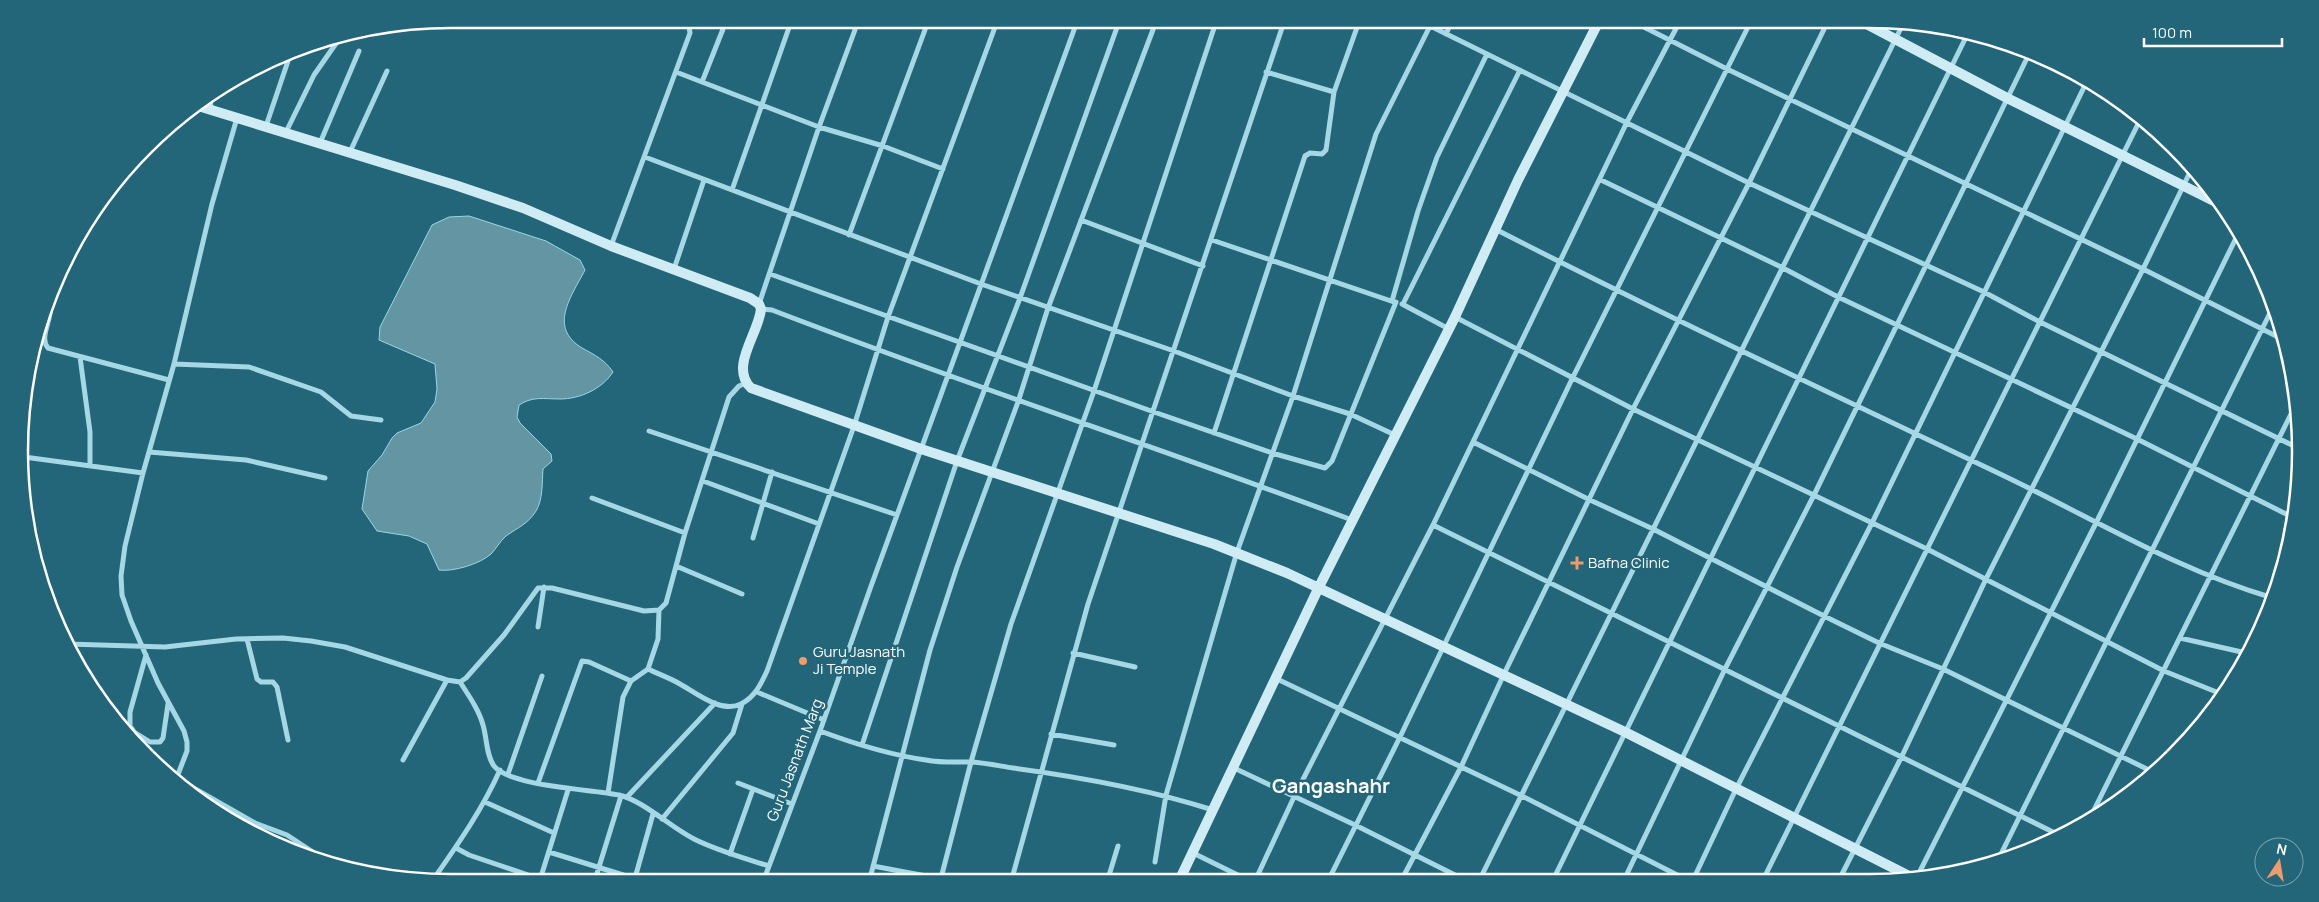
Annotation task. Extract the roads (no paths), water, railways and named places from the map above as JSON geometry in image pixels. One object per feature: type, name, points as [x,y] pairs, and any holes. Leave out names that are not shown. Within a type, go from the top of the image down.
[{"type":"street","points":[[611,246],[690,34],[689,28]]},
{"type":"street","points":[[702,82],[723,28]]},
{"type":"street","points":[[732,190],[789,28]]},
{"type":"street","points":[[856,28],[819,127],[760,306],[742,366],[746,383],[760,392],[854,426],[1236,552],[1319,587],[1625,732],[1904,873]]},
{"type":"street","points":[[849,235],[926,28]]},
{"type":"street","points":[[648,670],[715,703],[736,706],[742,704],[757,692],[767,672],[831,492],[879,351],[888,317],[995,28]]},
{"type":"street","name":"Guru Jasnath Marg","points":[[766,874],[1075,28]]},
{"type":"street","points":[[862,745],[957,461],[1020,298],[1117,28]]},
{"type":"street","points":[[871,874],[930,650],[1030,368],[1048,308],[1154,28]]},
{"type":"street","points":[[943,874],[971,762],[1011,624],[1094,391],[1214,28]]},
{"type":"street","points":[[1013,874],[1073,653],[1282,28]]},
{"type":"street","points":[[1214,433],[1305,156],[1310,153],[1322,154],[1326,150],[1334,92],[1357,28]]},
{"type":"street","points":[[1155,862],[1166,795],[1236,552],[1293,396],[1376,134],[1429,28]]},
{"type":"street","points":[[1434,28],[1749,183],[1811,210],[1984,292],[2038,322],[2222,409],[2292,445]]},
{"type":"street","points":[[1446,34],[1449,28]]},
{"type":"street","points":[[1182,874],[1319,587],[1455,317],[1495,229],[1596,28]]},
{"type":"street","points":[[1646,28],[1789,99],[2024,210],[2275,336]]},
{"type":"street","points":[[1258,874],[1294,796],[1341,708],[1433,525],[1628,122],[1676,28]]},
{"type":"street","points":[[1331,874],[1400,737],[1684,151],[1748,28]]},
{"type":"street","points":[[1405,874],[1461,767],[1504,674],[1633,409],[1749,183],[1824,28]]},
{"type":"street","points":[[1875,28],[2007,98],[2208,198]]},
{"type":"street","points":[[1483,874],[1901,29]]},
{"type":"street","points":[[1556,874],[1965,39]]},
{"type":"street","points":[[286,132],[314,74],[336,44]]},
{"type":"street","points":[[320,143],[359,52]]},
{"type":"street","points":[[770,274],[1214,433],[1272,453],[1325,468],[1332,461],[1394,302],[1418,211],[1437,157],[1487,54]]},
{"type":"street","points":[[1627,874],[1726,669],[1814,496],[1925,264],[1968,183],[2027,59]]},
{"type":"street","points":[[266,126],[288,60]]},
{"type":"street","points":[[1403,304],[1520,70]]},
{"type":"street","points":[[350,152],[386,71]]},
{"type":"street","points":[[676,72],[761,106],[819,127],[883,146],[943,169]]},
{"type":"street","points":[[1266,72],[1334,92]]},
{"type":"street","points":[[1696,874],[1736,789],[1872,522],[2084,87]]},
{"type":"street","points":[[210,103],[211,111]]},
{"type":"street","points":[[203,108],[286,132],[523,208],[611,246],[750,298],[760,306],[879,351],[1352,520]]},
{"type":"street","points":[[178,774],[187,751],[184,731],[146,654],[124,603],[121,576],[125,546],[143,473],[174,364],[212,204],[238,118]]},
{"type":"street","points":[[1765,874],[2137,125]]},
{"type":"street","points":[[644,157],[981,284],[1174,351],[1293,396],[1350,414],[1396,435]]},
{"type":"street","points":[[1842,874],[1902,756],[1986,579],[2144,269],[2189,175]]},
{"type":"street","points":[[674,270],[704,180]]},
{"type":"street","points":[[1601,180],[1783,268],[1838,297],[2137,439],[2287,514]]},
{"type":"street","points":[[1082,220],[1203,266]]},
{"type":"street","points":[[1495,229],[1560,263],[1679,319],[1856,407],[2031,489],[2152,550],[2210,577],[2266,596]]},
{"type":"street","points":[[1920,871],[2005,699],[2097,521],[2164,381],[2235,239]]},
{"type":"street","points":[[1212,240],[1403,304],[1448,329]]},
{"type":"street","points":[[2002,853],[2269,315]]},
{"type":"street","points":[[1455,317],[1633,409],[1927,548],[2164,671],[2216,692]]},
{"type":"street","points":[[48,323],[45,341],[48,348],[169,380]]},
{"type":"street","points":[[80,357],[90,432],[90,465]]},
{"type":"street","points":[[174,364],[249,367],[321,392],[351,416],[382,420]]},
{"type":"street","points":[[608,793],[624,697],[631,681],[648,670],[658,640],[659,610],[666,602],[685,533],[730,397],[734,391],[746,383]]},
{"type":"street","points":[[2095,808],[2290,416]]},
{"type":"street","points":[[649,431],[897,515]]},
{"type":"street","points":[[1473,442],[1768,586],[1824,616],[1880,643],[1943,669],[2147,769]]},
{"type":"street","points":[[149,452],[253,461],[325,478]]},
{"type":"street","points":[[28,457],[143,473]]},
{"type":"street","points":[[753,538],[772,472]]},
{"type":"street","points":[[703,481],[764,502],[819,524]]},
{"type":"street","points":[[592,498],[685,533]]},
{"type":"street","points":[[1433,525],[2054,832]]},
{"type":"street","points":[[676,566],[742,594]]},
{"type":"street","points":[[74,644],[184,646],[247,639],[302,640],[345,647],[447,680],[460,682],[494,648],[515,622],[534,591],[544,587],[644,611],[659,610]]},
{"type":"street","points":[[538,627],[544,587]]},
{"type":"street","points":[[2180,638],[2241,651]]},
{"type":"street","points":[[247,639],[257,678],[261,682],[273,682],[276,687],[288,740]]},
{"type":"street","points":[[1073,653],[1135,667]]},
{"type":"street","points":[[132,728],[130,712],[146,654]]},
{"type":"street","points":[[538,783],[582,661],[589,662],[631,681]]},
{"type":"street","points":[[508,774],[542,676]]},
{"type":"street","points":[[1275,678],[1522,796],[1675,874]]},
{"type":"street","points":[[403,760],[447,680]]},
{"type":"street","points":[[460,682],[483,724],[490,757],[494,766],[500,770],[538,783],[568,790],[624,796],[693,839],[730,854],[769,866]]},
{"type":"street","points":[[757,692],[824,720]]},
{"type":"street","points":[[136,733],[150,742],[160,742],[164,738],[169,703]]},
{"type":"street","points":[[597,874],[624,796],[715,703]]},
{"type":"street","points":[[662,819],[732,733],[742,704]]},
{"type":"street","points":[[820,731],[903,756],[928,761],[971,762],[1040,772],[1166,795],[1214,810]]},
{"type":"street","points":[[1051,734],[1114,745]]},
{"type":"street","points":[[1234,768],[1453,874]]},
{"type":"street","points":[[437,874],[485,802],[500,770]]},
{"type":"street","points":[[738,783],[792,804]]},
{"type":"street","points":[[730,854],[753,789]]},
{"type":"street","points":[[542,874],[568,790]]},
{"type":"street","points":[[208,797],[255,823],[287,835],[310,850]]},
{"type":"street","points":[[485,802],[554,834]]},
{"type":"street","points":[[636,874],[653,814]]},
{"type":"street","points":[[1109,874],[1118,846]]},
{"type":"street","points":[[456,848],[469,855],[521,874]]},
{"type":"street","points":[[549,852],[621,874]]},
{"type":"street","points":[[1193,853],[1236,874]]},
{"type":"street","points":[[873,866],[912,874]]},
{"type":"water","points":[[469,216],[546,241],[580,260],[585,270],[569,301],[564,321],[566,331],[572,340],[603,361],[613,372],[597,388],[583,395],[568,399],[534,399],[519,405],[517,417],[520,423],[551,454],[552,461],[543,469],[542,491],[538,507],[529,519],[506,536],[486,558],[459,568],[439,570],[427,544],[409,536],[377,531],[362,509],[368,471],[397,433],[421,423],[435,402],[437,389],[435,364],[379,340],[380,327],[432,225],[449,217]]},
{"type":"place","name":"Bafna Clinic","points":[[1577,563]]},
{"type":"place","name":"Guru Jasnath Ji Temple","points":[[803,661]]},
{"type":"district","name":"Gangashahr","points":[[1331,786]]}]
